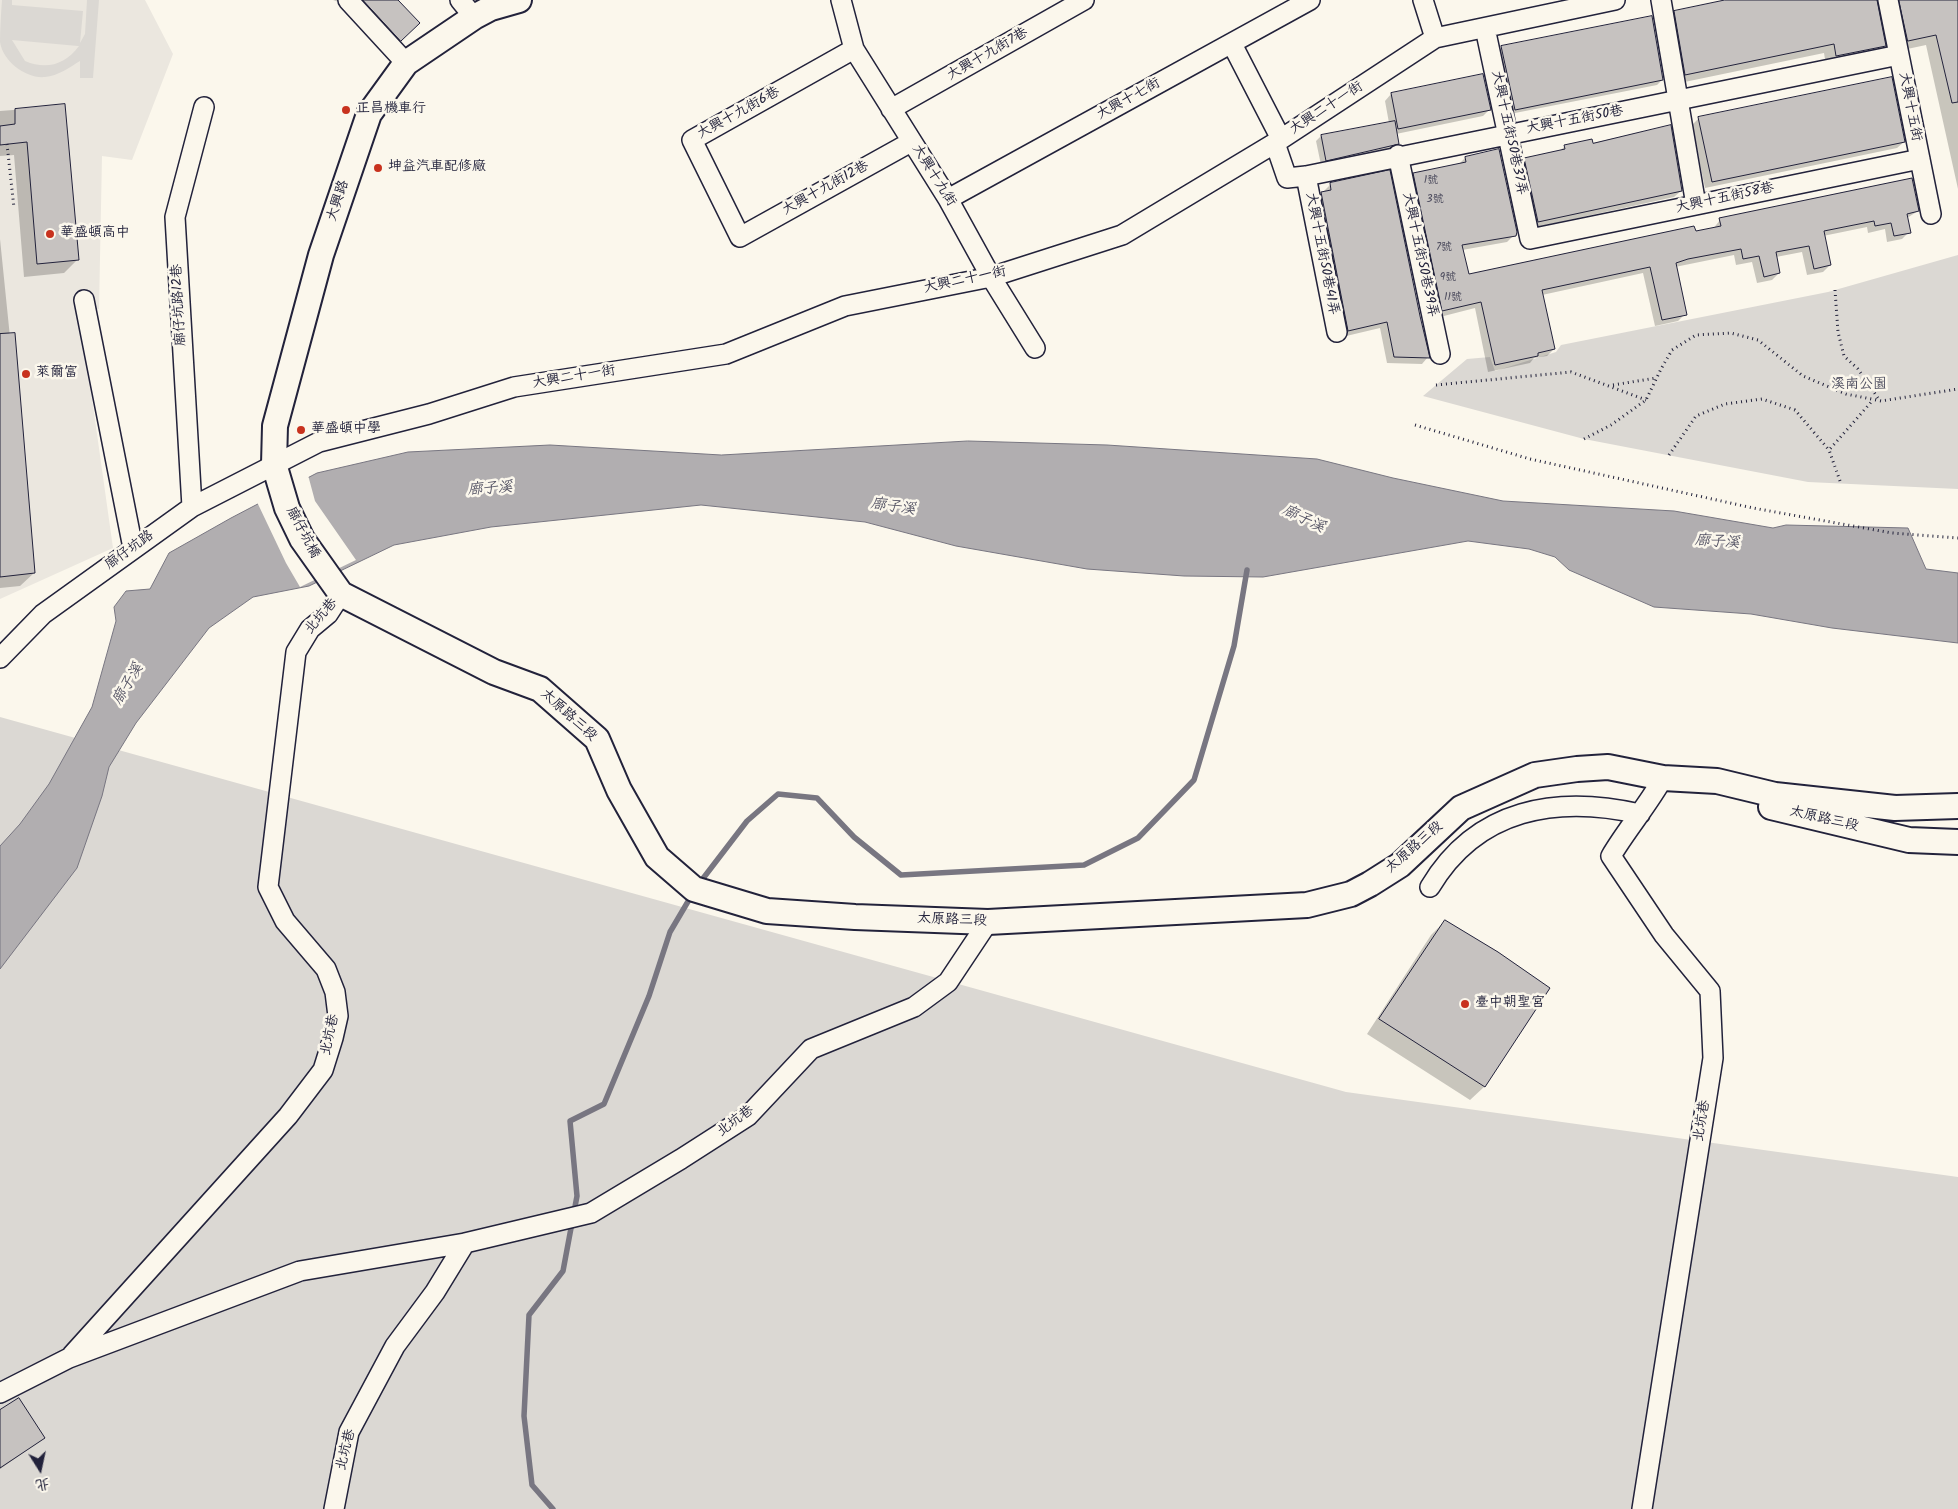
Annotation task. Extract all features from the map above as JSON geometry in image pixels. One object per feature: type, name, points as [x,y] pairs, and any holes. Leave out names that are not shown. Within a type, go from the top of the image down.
[{"type":"main road","name":"大興路","points":[[276,470],[275,426],[321,255],[369,114],[406,63],[478,6],[519,0]]},
{"type":"main road","name":"廍仔坑橋","points":[[276,470],[287,508],[302,539],[337,589]]},
{"type":"main road","name":"太原路三段","points":[[337,589],[494,672],[540,689],[597,739],[619,790],[657,857],[701,891],[767,911],[855,917],[988,922],[1282,907],[1330,901],[1351,894],[1400,865],[1461,808],[1535,775],[1608,767],[1664,778],[1723,796],[1909,840],[1958,842]]},
{"type":"main road","name":"太原路三段","points":[[1664,778],[1717,781],[1775,795],[1894,808],[1958,806]]},
{"type":"street","points":[[348,0],[406,63]]},
{"type":"street","name":"大興十九街","points":[[842,0],[854,49],[948,199],[991,278],[1035,348]]},
{"type":"street","name":"大興十九街7巷","points":[[891,110],[1084,0]]},
{"type":"street","name":"大興十七街","points":[[948,199],[1310,0]]},
{"type":"street","points":[[1424,0],[1435,38]]},
{"type":"street","name":"大興二十一街","points":[[276,470],[319,442],[430,414],[514,387],[726,354],[844,306],[991,278],[1122,235],[1278,141],[1435,38],[1615,0]]},
{"type":"street","points":[[1660,0],[1696,205]]},
{"type":"street","name":"大興十五街","points":[[1888,0],[1931,214]]},
{"type":"street","name":"大興十五街50巷37弄","points":[[1485,28],[1530,239]]},
{"type":"street","points":[[1232,44],[1278,141]]},
{"type":"street","name":"大興十九街6巷","points":[[740,237],[692,140],[854,49]]},
{"type":"street","name":"大興十五街50巷","points":[[1278,141],[1287,178],[1306,176],[1398,155],[1678,101],[1899,55]]},
{"type":"street","name":"廍仔坑路12巷","points":[[192,507],[175,217],[204,107]]},
{"type":"street","name":"大興十九街12巷","points":[[740,237],[911,142]]},
{"type":"street","name":"大興十五街50巷39弄","points":[[1398,155],[1440,354]]},
{"type":"street","name":"大興十五街58巷","points":[[1530,239],[1920,159]]},
{"type":"street","name":"大興十五街50巷41弄","points":[[1306,176],[1337,332]]},
{"type":"street","points":[[84,300],[133,548]]},
{"type":"street","name":"廍仔坑路","points":[[0,658],[43,614],[192,507],[276,470]]},
{"type":"street","name":"北坑巷","points":[[69,1358],[288,1116],[323,1070],[338,1016],[335,992],[326,969],[285,922],[268,887],[296,652],[310,629],[328,614],[337,589]]},
{"type":"street","name":"北坑巷","points":[[1642,1509],[1713,1058],[1710,991],[1664,935],[1611,856],[1624,833],[1640,814],[1664,778]]},
{"type":"street","points":[[1430,887],[1461,849],[1486,829],[1510,816],[1541,809],[1578,806],[1612,807],[1640,814]]},
{"type":"street","name":"北坑巷","points":[[0,1393],[69,1358],[300,1271],[465,1243],[592,1213],[748,1116],[811,1048],[914,1007],[948,982],[988,922]]},
{"type":"street","name":"北坑巷","points":[[334,1509],[349,1432],[395,1346],[435,1292],[465,1243]]},
{"type":"path","points":[[8,144],[14,208]]},
{"type":"path","points":[[1835,290],[1838,332],[1844,356],[1858,369],[1881,401]]},
{"type":"path","points":[[1584,439],[1611,425],[1646,400],[1672,350],[1696,334],[1731,333],[1758,340],[1803,376],[1846,394],[1874,400],[1881,401],[1958,389]]},
{"type":"path","points":[[1436,385],[1571,372],[1646,400]]},
{"type":"path","points":[[1612,386],[1657,378]]},
{"type":"path","points":[[1669,455],[1696,416],[1725,404],[1762,399],[1795,410],[1829,450],[1840,481]]},
{"type":"path","points":[[1829,450],[1874,400]]},
{"type":"path","points":[[1416,425],[1530,459],[1753,508],[1892,533],[1958,538]]},
{"type":"shaded area","name":"華盛頓高中","points":[[0,0],[145,0],[173,54],[132,160],[102,156],[99,309],[80,313],[113,548],[0,599]]},
{"type":"green space","points":[[2,0],[12,0],[12,5],[83,11],[80,43],[85,34],[87,0],[99,0],[93,78],[80,78],[80,61],[59,73],[45,77],[31,75],[17,68],[6,56],[0,42]],"holes":[[[12,40],[79,46],[68,58],[55,64],[40,65],[25,61]]]},
{"type":"green space","name":"溪南公園","points":[[1958,255],[1958,489],[1808,482],[1584,439],[1423,396],[1467,359],[1490,357],[1495,371],[1556,352],[1561,345],[1828,292]]},
{"type":"green space","points":[[0,717],[1346,1092],[1958,1177],[1958,1509],[0,1509]]},
{"type":"water","name":"廍子溪","points":[[968,441],[1107,445],[1317,459],[1393,478],[1503,501],[1674,511],[1773,528],[1786,525],[1908,528],[1926,569],[1958,573],[1958,643],[1832,628],[1751,614],[1654,607],[1569,570],[1555,557],[1529,549],[1468,541],[1263,577],[1184,576],[1087,569],[956,546],[865,522],[701,505],[491,527],[394,545],[309,586],[253,597],[209,628],[136,723],[109,767],[102,796],[77,868],[0,969],[0,846],[20,824],[49,784],[92,707],[116,621],[114,607],[126,591],[150,589],[169,553],[231,518],[317,473],[408,452],[550,445],[721,455]]},
{"type":"pier","points":[[308,475],[315,501],[356,560],[300,587],[286,563],[257,502]]},
{"type":"building","points":[[363,0],[398,0],[420,23],[401,41]]},
{"type":"building","points":[[1725,0],[1877,0],[1886,46],[1836,56],[1834,44],[1685,75],[1674,11]]},
{"type":"building","points":[[1899,0],[1958,0],[1958,102],[1952,103],[1936,35],[1908,41]]},
{"type":"building","points":[[1652,16],[1663,80],[1515,110],[1501,46]]},
{"type":"building","points":[[1483,74],[1491,110],[1398,129],[1391,93]]},
{"type":"building","points":[[1892,77],[1905,142],[1712,182],[1698,117]]},
{"type":"building","points":[[65,104],[79,260],[37,264],[27,142],[0,145],[0,126],[15,124],[15,109]]},
{"type":"building","points":[[1395,121],[1399,144],[1326,161],[1321,135]]},
{"type":"building","points":[[1671,125],[1682,191],[1538,222],[1524,158],[1565,149],[1564,145],[1592,139],[1593,143]]},
{"type":"building","points":[[1499,149],[1517,232],[1516,236],[1462,245],[1469,274],[1694,226],[1696,231],[1721,226],[1719,218],[1912,178],[1919,211],[1907,214],[1911,233],[1894,236],[1891,223],[1875,226],[1874,221],[1824,231],[1831,265],[1814,269],[1809,246],[1776,252],[1780,273],[1764,277],[1759,256],[1743,259],[1741,249],[1676,263],[1687,315],[1662,320],[1650,267],[1542,290],[1555,349],[1538,353],[1538,356],[1495,365],[1481,302],[1442,311],[1413,173],[1466,162],[1465,157]]},
{"type":"building","points":[[1390,170],[1430,358],[1394,357],[1387,322],[1348,331],[1321,192],[1331,190],[1330,183]]},
{"type":"building","points":[[15,333],[35,573],[0,577],[0,334]]},
{"type":"building","name":"臺中朝聖宮","points":[[1445,920],[1498,952],[1550,988],[1485,1087],[1379,1019]]},
{"type":"building","points":[[19,1398],[45,1438],[0,1468],[0,1410]]},
{"type":"waterway","points":[[698,885],[747,821],[778,794],[817,798],[854,837],[901,875],[1084,865],[1138,838],[1194,780],[1234,646],[1247,570]]},
{"type":"waterway","points":[[553,1509],[532,1485],[524,1416],[529,1315],[563,1271],[577,1196],[570,1121],[604,1104],[649,996],[670,932],[693,893]]},
{"type":"place","name":"正昌機車行","points":[[346,110]]},
{"type":"place","name":"坤益汽車配修廠","points":[[378,168]]},
{"type":"place","name":"華盛頓高中","points":[[50,234]]},
{"type":"place","name":"萊爾富","points":[[26,374]]},
{"type":"place","name":"華盛頓中學","points":[[301,430]]},
{"type":"place","name":"臺中朝聖宮","points":[[1465,1004]]}]
